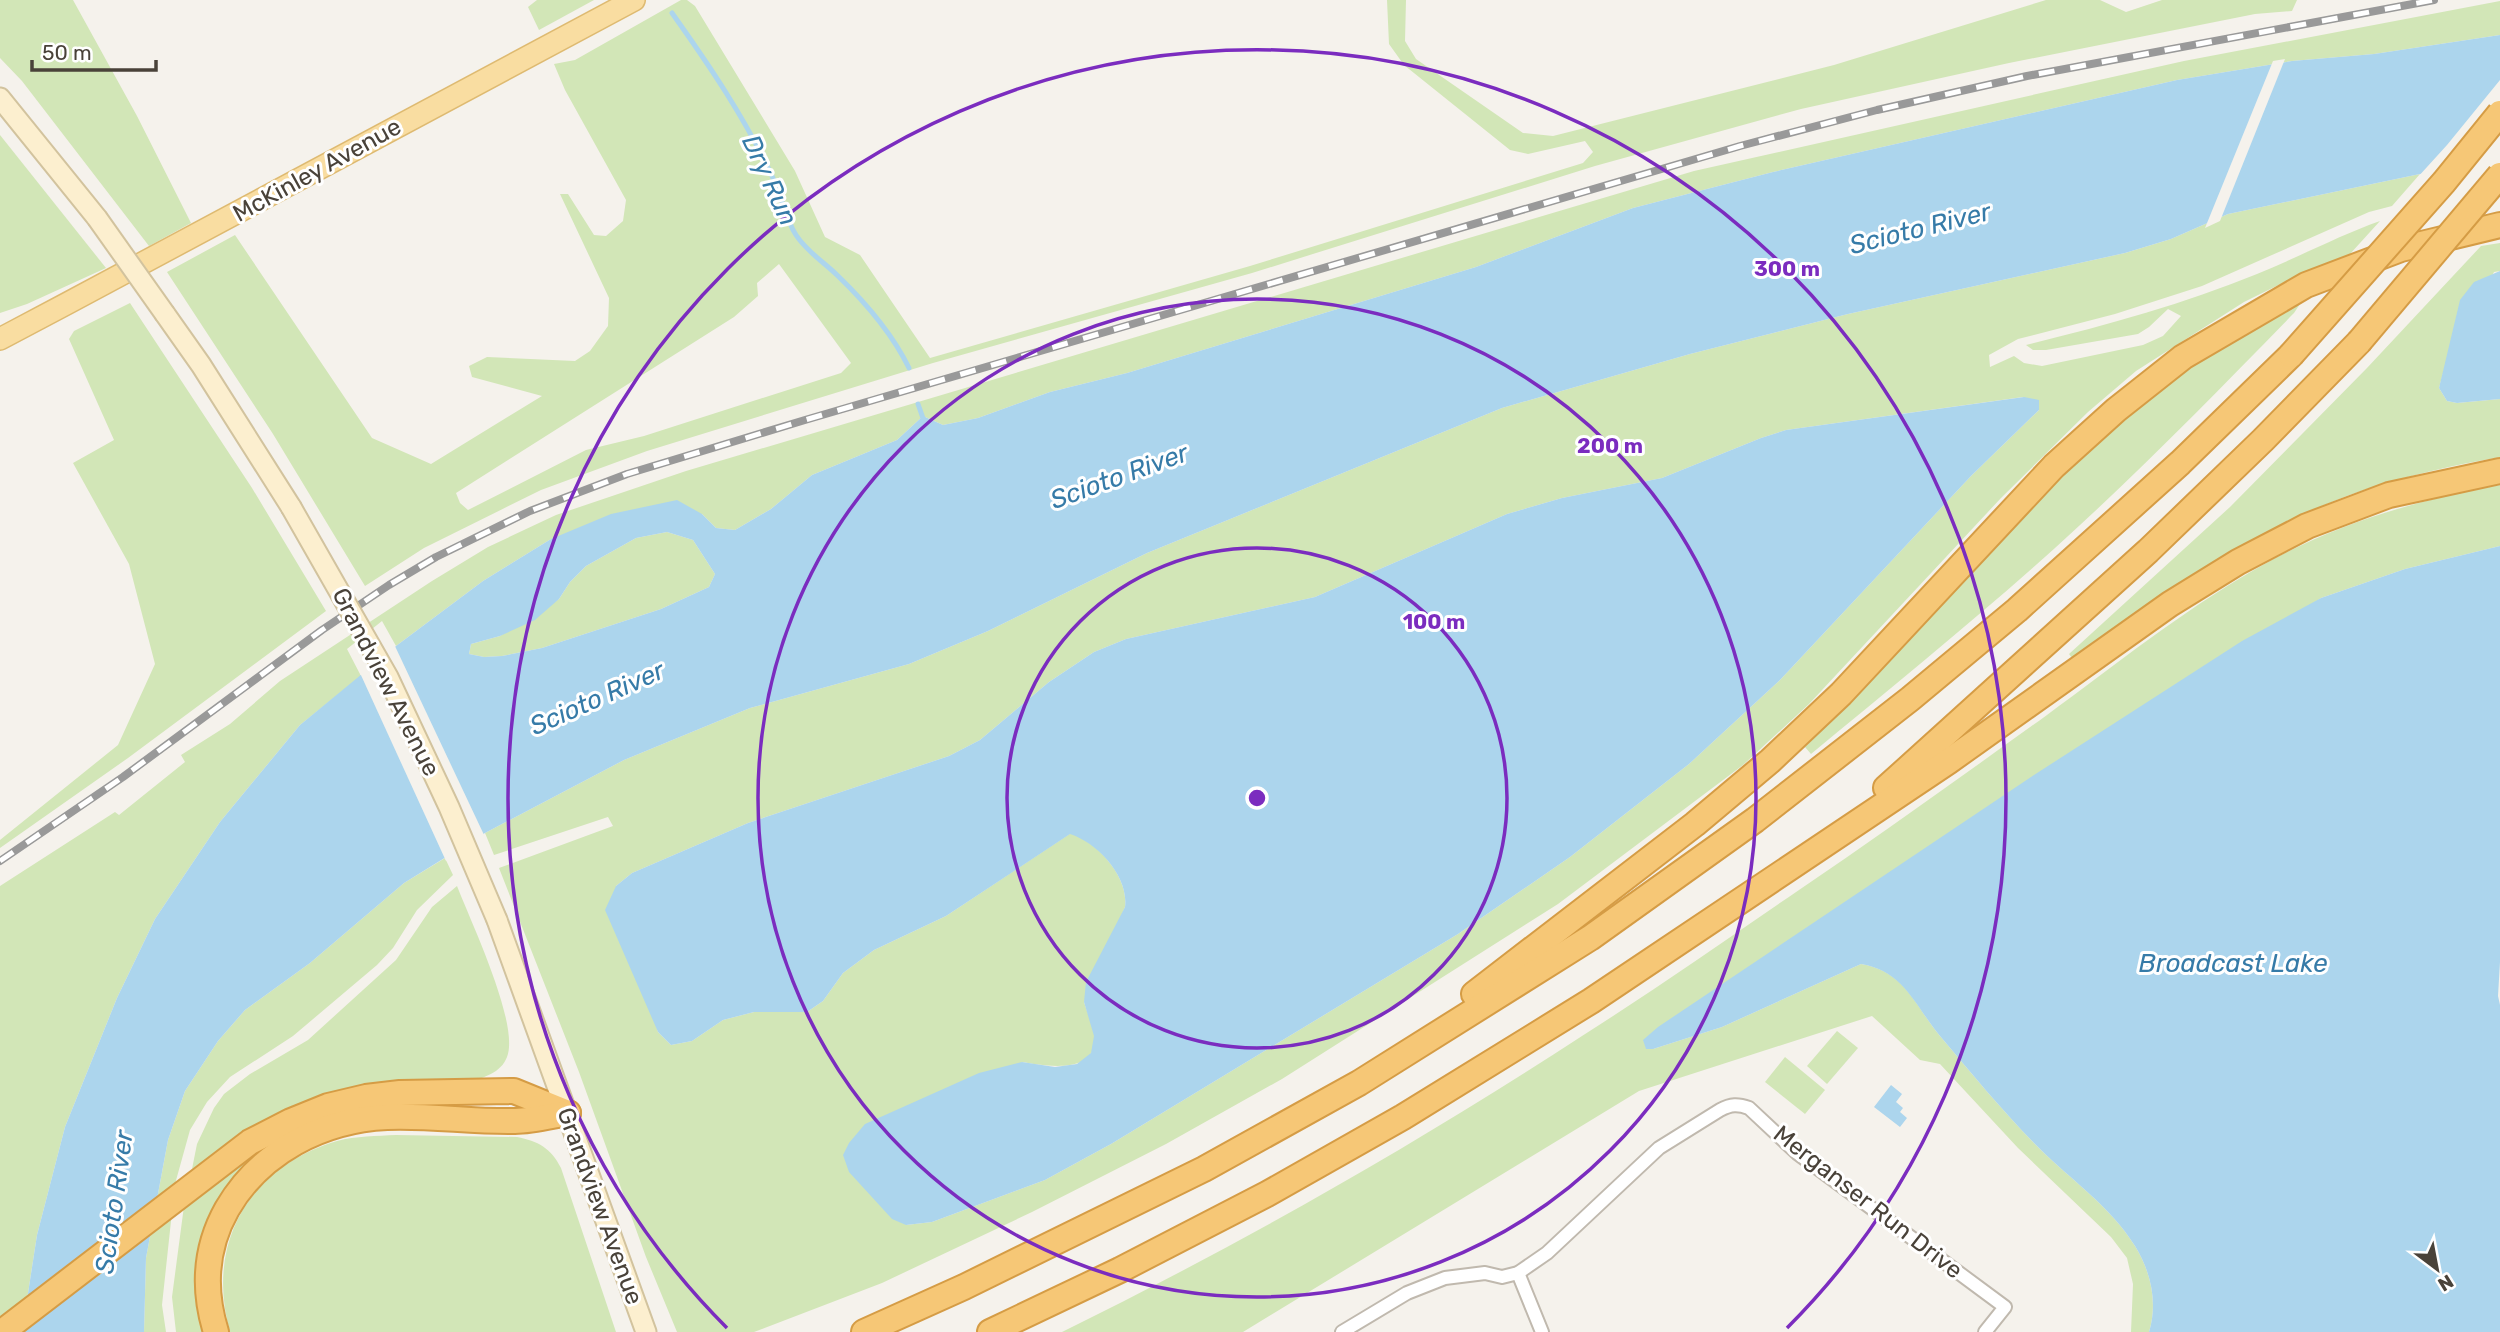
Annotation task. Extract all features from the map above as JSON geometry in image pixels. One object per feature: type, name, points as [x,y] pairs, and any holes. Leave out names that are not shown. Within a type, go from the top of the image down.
[{"type":"highway","points":[[864,1332],[1007,1266],[1204,1169],[1359,1083],[1590,938],[1766,812],[1910,699],[2017,610],[2180,463],[2291,355],[2444,182],[2500,113]]},
{"type":"highway","points":[[1830,841],[2148,551],[2263,440],[2359,342],[2500,175]]},
{"type":"highway","points":[[1359,1083],[1695,824],[1770,761],[1841,694],[2054,466],[2116,410],[2174,364],[2243,320],[2306,285],[2401,249],[2500,225]]},
{"type":"highway","points":[[990,1332],[1120,1270],[1267,1194],[1403,1117],[1591,1000],[1949,761],[2169,604],[2238,562],[2307,526],[2389,495],[2500,471]]},
{"type":"highway","points":[[2,1332],[250,1142],[328,1106],[366,1097],[400,1093],[514,1091],[568,1113]]},
{"type":"highway","points":[[216,1332],[207,1287],[209,1260],[215,1236],[238,1191],[255,1171],[275,1154],[296,1141],[344,1123],[386,1117],[518,1121],[568,1113]]},
{"type":"main road","name":"McKinley Avenue","points":[[0,339],[634,0]]},
{"type":"main road","name":"Grandview Avenue","points":[[0,98],[97,218],[201,365],[291,507],[388,677],[449,807],[497,920],[643,1326]]},
{"type":"main road","points":[[0,322],[54,311]]},
{"type":"street","name":"Merganser Run Drive","points":[[1518,1273],[1547,1253],[1659,1148],[1729,1105],[1740,1104],[1749,1108],[1797,1153],[2006,1307],[1984,1332]]},
{"type":"street","points":[[1342,1332],[1407,1293],[1445,1278],[1485,1273],[1502,1277],[1518,1273],[1542,1332]]},
{"type":"green space","points":[[0,0],[73,0],[137,116],[191,223],[149,246],[22,81],[0,58]]},
{"type":"green space","points":[[537,0],[594,0],[539,30],[528,7]]},
{"type":"green space","points":[[681,0],[687,0],[695,6],[795,171],[825,237],[860,255],[930,358],[1250,266],[1583,163],[1593,152],[1585,141],[1528,154],[1510,150],[1404,65],[1389,44],[1387,0],[1406,0],[1405,41],[1416,59],[1523,133],[1553,136],[1834,65],[2046,0],[2100,0],[2126,12],[2162,0],[2297,0],[2292,11],[2255,14],[2009,63],[1801,109],[1595,166],[1252,273],[933,363],[647,451],[541,490],[424,548],[365,586],[273,434],[167,272],[235,235],[372,438],[431,464],[542,396],[472,377],[469,366],[487,357],[575,361],[590,351],[608,326],[609,298],[560,194],[568,194],[594,235],[606,236],[623,221],[626,200],[565,90],[554,64],[575,60]],"holes":[[[779,264],[851,363],[841,373],[644,436],[586,450],[468,510],[460,503],[456,493],[734,317],[758,296],[757,283]]]},
{"type":"green space","points":[[2500,1],[2500,35],[2374,54],[2292,61],[2177,80],[1773,172],[1633,208],[1476,267],[1127,373],[1050,392],[978,418],[943,425],[923,416],[897,440],[812,475],[771,509],[735,530],[716,528],[702,514],[551,539],[483,581],[396,646],[382,621],[347,649],[361,676],[300,725],[220,822],[155,919],[117,998],[65,1127],[37,1235],[22,1332],[0,1332],[0,886],[115,812],[119,815],[185,762],[181,755],[230,724],[280,681],[488,547],[556,515],[686,471],[1694,171],[2184,61]]},
{"type":"green space","points":[[0,135],[106,268],[27,304],[0,313]]},
{"type":"green space","points":[[2420,174],[2392,206],[2369,212],[2202,286],[2115,314],[2018,339],[1989,355],[1990,367],[2014,356],[2024,363],[2042,366],[2143,345],[2163,336],[2181,316],[2168,309],[2138,334],[2046,350],[2033,350],[2026,345],[2201,295],[2380,221],[2350,254],[2309,270],[2244,302],[2136,371],[2088,412],[2001,498],[1809,704],[1743,765],[1558,904],[1282,1079],[1166,1144],[1032,1212],[882,1283],[754,1332],[677,1332],[499,868],[613,826],[608,817],[494,855],[485,833],[624,760],[750,708],[909,664],[988,631],[1147,553],[1502,408],[1690,354],[1848,314],[2125,253],[2171,239],[2228,214]],"holes":[[[2023,397],[2039,410],[1971,476],[1780,680],[1689,764],[1570,857],[1458,934],[1111,1144],[1045,1180],[932,1222],[906,1225],[1022,1062],[1069,1065],[1089,1057],[1094,1047],[1094,1034],[1084,1002],[1125,907],[1125,896],[1110,862],[1091,845],[1071,833],[946,916],[874,950],[843,973],[823,1001],[807,1012],[754,1012],[723,1020],[692,1041],[671,1045],[658,1032],[616,886],[632,873],[748,823],[949,756],[980,740],[1049,682],[1094,652],[1126,639],[1315,597],[1507,514],[1562,498],[1662,478],[1786,430]]]},
{"type":"green space","points":[[2500,243],[2500,271],[2494,272],[2447,359],[2439,388],[2447,401],[2457,403],[2500,399],[2500,457],[2401,479],[2353,494],[2307,513],[2216,562],[2072,658],[2069,654],[2230,507],[2367,368],[2481,246]]},
{"type":"green space","points":[[130,303],[252,488],[326,611],[128,758],[0,848],[0,840],[118,745],[155,664],[129,564],[73,463],[114,440],[69,339],[74,331]]},
{"type":"green space","points":[[2300,304],[2206,403],[2086,520],[1995,601],[1811,754],[1805,747],[2034,503],[2074,464],[2128,415],[2182,373],[2234,339]]},
{"type":"green space","points":[[2500,485],[2500,546],[2405,569],[2321,598],[1653,1049],[1722,1027],[1861,964],[1888,974],[1908,991],[1940,1036],[2013,1121],[2102,1206],[2125,1232],[2141,1256],[2149,1277],[2153,1310],[2149,1332],[2131,1332],[2133,1284],[2127,1258],[2111,1237],[2018,1148],[1940,1064],[1920,1060],[1872,1016],[1639,1091],[1243,1332],[1062,1332],[1195,1264],[1326,1192],[1519,1076],[1637,1000],[1830,869],[2174,621],[2254,570],[2312,540],[2373,517],[2436,498]]},
{"type":"green space","points":[[667,532],[693,540],[715,574],[709,587],[661,609],[542,648],[502,656],[469,654],[471,644],[500,636],[559,599],[570,582],[586,566],[636,538]]},
{"type":"green space","points":[[445,858],[453,875],[417,910],[393,948],[377,965],[293,1036],[230,1077],[207,1102],[190,1130],[175,1184],[162,1305],[166,1332],[144,1332],[146,1258],[168,1140],[185,1091],[218,1041],[245,1010],[310,963],[404,883]]},
{"type":"green space","points":[[457,886],[500,997],[509,1042],[504,1063],[485,1077],[468,1082],[329,1095],[302,1103],[258,1126],[192,1169],[197,1144],[214,1108],[224,1094],[250,1074],[308,1040],[396,960],[432,907]]},
{"type":"green space","points":[[1837,1031],[1858,1048],[1827,1084],[1807,1066]]},
{"type":"green space","points":[[1785,1057],[1825,1090],[1805,1114],[1765,1082]]},
{"type":"green space","points":[[396,1135],[517,1137],[538,1143],[548,1150],[561,1168],[616,1332],[230,1332],[224,1299],[224,1268],[230,1239],[241,1213],[258,1189],[280,1169],[306,1153],[344,1139]]},
{"type":"green space","points":[[282,1136],[239,1176],[206,1332],[176,1332],[172,1297],[184,1206],[244,1160]]},
{"type":"water","name":"Scioto River","points":[[2500,35],[2500,167],[2420,174],[2228,214],[2171,239],[2125,253],[1848,314],[1690,354],[1502,408],[1147,553],[988,631],[909,664],[750,708],[624,760],[485,833],[404,883],[310,963],[245,1010],[218,1041],[185,1091],[168,1140],[146,1258],[144,1332],[22,1332],[37,1235],[65,1127],[117,998],[155,919],[220,822],[300,725],[396,646],[483,581],[551,539],[611,514],[677,500],[702,514],[716,528],[735,530],[771,509],[812,475],[897,440],[923,416],[943,425],[978,418],[1050,392],[1127,373],[1476,267],[1633,208],[1773,172],[2177,80],[2292,61],[2374,54]],"holes":[[[667,532],[693,540],[715,574],[709,587],[661,609],[542,648],[502,656],[469,654],[471,644],[500,636],[535,620],[559,599],[570,582],[586,566],[636,538]]]},
{"type":"water","points":[[2500,271],[2500,399],[2457,403],[2447,401],[2439,388],[2460,300],[2474,282]]},
{"type":"water","points":[[2024,397],[2039,400],[2039,410],[1971,476],[1780,680],[1689,764],[1570,857],[1458,934],[1111,1144],[1045,1180],[932,1222],[906,1225],[892,1219],[849,1172],[843,1155],[865,1124],[979,1073],[1022,1062],[1055,1067],[1077,1064],[1091,1053],[1094,1036],[1084,1002],[1086,982],[1125,907],[1122,884],[1101,853],[1081,838],[1070,834],[946,916],[874,950],[843,973],[823,1001],[807,1012],[754,1012],[723,1020],[692,1041],[671,1045],[658,1032],[605,910],[616,886],[632,873],[748,823],[949,756],[980,740],[1049,682],[1094,652],[1126,639],[1315,597],[1507,514],[1562,498],[1662,478],[1786,430]]},
{"type":"water","name":"Broadcast Lake","points":[[2500,546],[2500,1332],[2149,1332],[2153,1299],[2149,1277],[2141,1256],[2125,1232],[2102,1206],[2013,1121],[1940,1036],[1907,991],[1888,974],[1876,968],[1861,964],[1722,1027],[1646,1049],[1643,1040],[1658,1027],[2034,775],[2242,641],[2321,598],[2405,569]]},
{"type":"water","points":[[1891,1085],[1902,1094],[1896,1102],[1903,1108],[1900,1112],[1907,1118],[1900,1127],[1874,1107]]},
{"type":"pier","points":[[2285,59],[2220,221],[2205,228],[2273,61]]},
{"type":"pier","points":[[2500,80],[2500,171],[2417,178],[2447,145]]},
{"type":"pier","points":[[394,644],[485,837],[446,861],[360,673]]},
{"type":"waterway","name":"Dry Run","points":[[672,13],[713,72],[750,133],[775,183],[796,235],[868,308],[895,343],[909,368]]},
{"type":"waterway","name":"Dry Run","points":[[918,404],[924,421]]},
{"type":"railway","points":[[0,861],[123,777],[322,630],[389,585],[436,557],[530,511],[627,474],[1740,146],[1877,110],[2027,76],[2434,0]]}]
